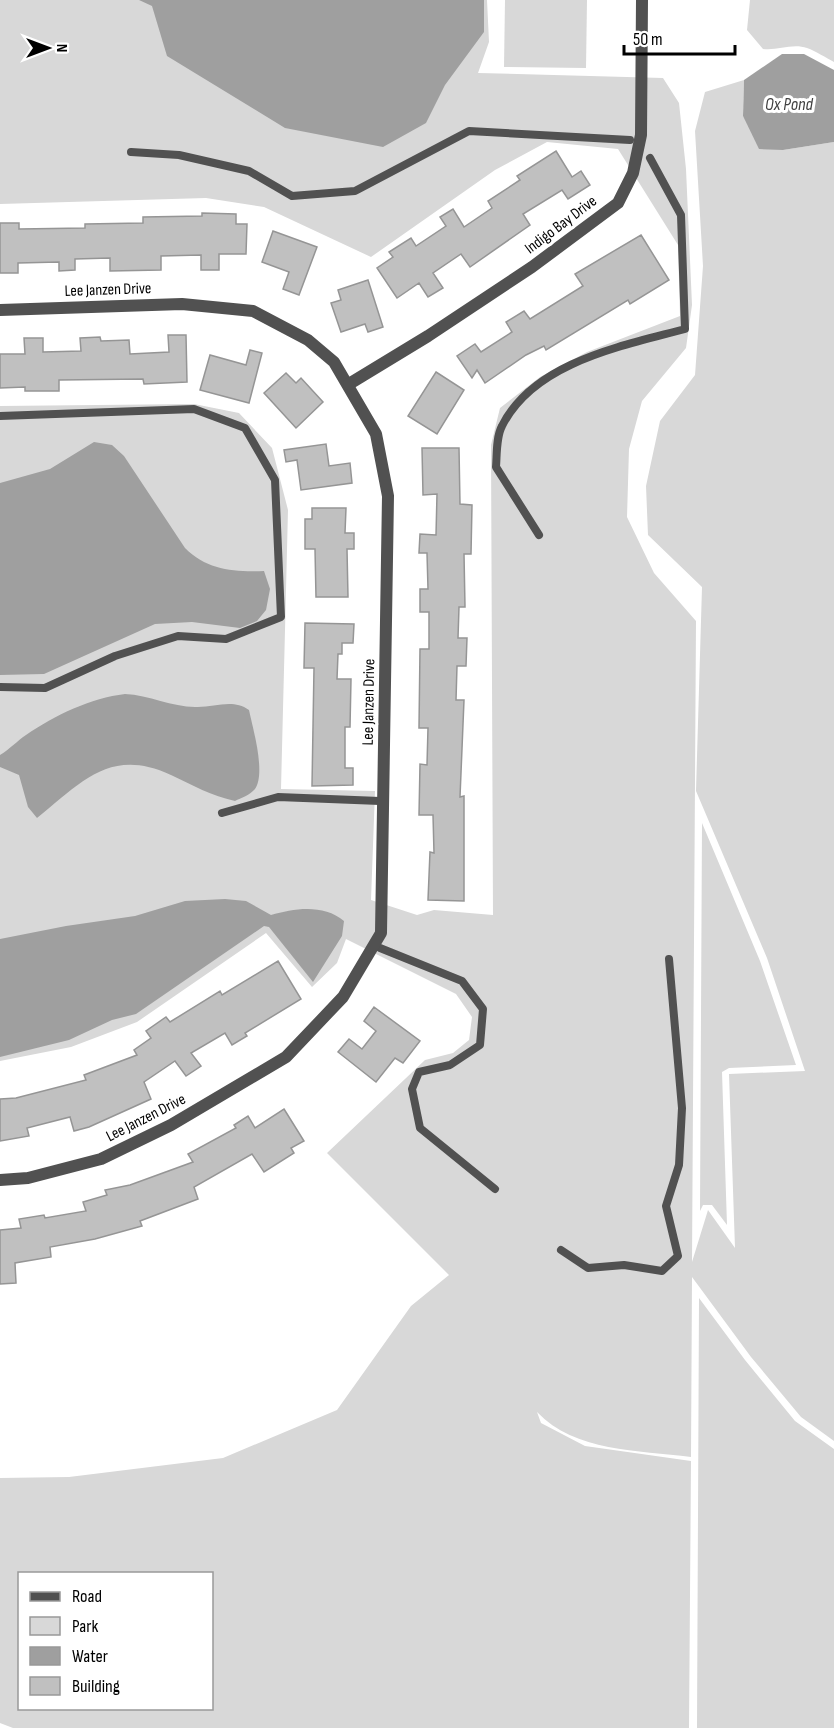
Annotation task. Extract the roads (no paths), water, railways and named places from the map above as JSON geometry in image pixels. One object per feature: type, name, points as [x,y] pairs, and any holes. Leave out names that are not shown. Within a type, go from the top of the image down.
[{"type":"street","name":"Indigo Bay Drive","points":[[349,384],[428,336],[532,267],[618,203],[633,173],[641,135],[642,0]]},
{"type":"street","name":"Lee Janzen Drive","points":[[0,310],[182,304],[253,311],[308,340],[334,362],[349,384],[376,434],[388,496],[381,933],[343,997],[286,1057],[171,1125],[101,1159],[28,1178],[0,1180]]},
{"type":"lane","points":[[131,152],[179,155],[249,171],[292,196],[355,190],[469,131],[630,140]]},
{"type":"lane","points":[[540,536],[496,467],[501,427],[527,393],[585,357],[685,329],[681,215],[650,158]]},
{"type":"lane","points":[[0,416],[194,409],[245,428],[275,480],[281,617],[226,639],[178,636],[115,656],[45,688],[0,687]]},
{"type":"lane","points":[[222,813],[278,797],[380,801]]},
{"type":"lane","points":[[380,948],[462,981],[483,1009],[480,1045],[450,1065],[419,1072],[412,1089],[420,1128],[495,1189]]},
{"type":"lane","points":[[561,1250],[588,1268],[624,1265],[662,1271],[678,1256],[666,1206],[679,1165],[682,1108],[669,959]]},
{"type":"water","points":[[139,0],[484,0],[484,32],[445,85],[426,123],[383,147],[285,128],[167,56],[152,6]]},
{"type":"water","name":"Ox Pond","points":[[782,54],[804,54],[834,70],[834,142],[783,150],[759,149],[743,116],[744,80]]},
{"type":"water","points":[[94,442],[112,445],[124,456],[185,548],[193,555],[221,568],[264,571],[270,589],[266,610],[257,621],[240,628],[192,622],[155,624],[44,674],[0,675],[0,483],[50,469]]},
{"type":"water","points":[[125,694],[186,706],[229,704],[243,706],[249,710],[259,762],[258,782],[255,789],[235,801],[210,793],[150,767],[131,765],[114,767],[98,772],[83,781],[37,818],[28,807],[19,775],[0,767],[0,755],[26,735],[61,714],[86,703]]},
{"type":"water","points":[[225,899],[246,901],[271,915],[299,909],[328,912],[344,921],[342,936],[313,982],[269,927],[264,926],[136,1014],[112,1020],[69,1040],[0,1057],[0,939],[135,916],[185,901]]}]
